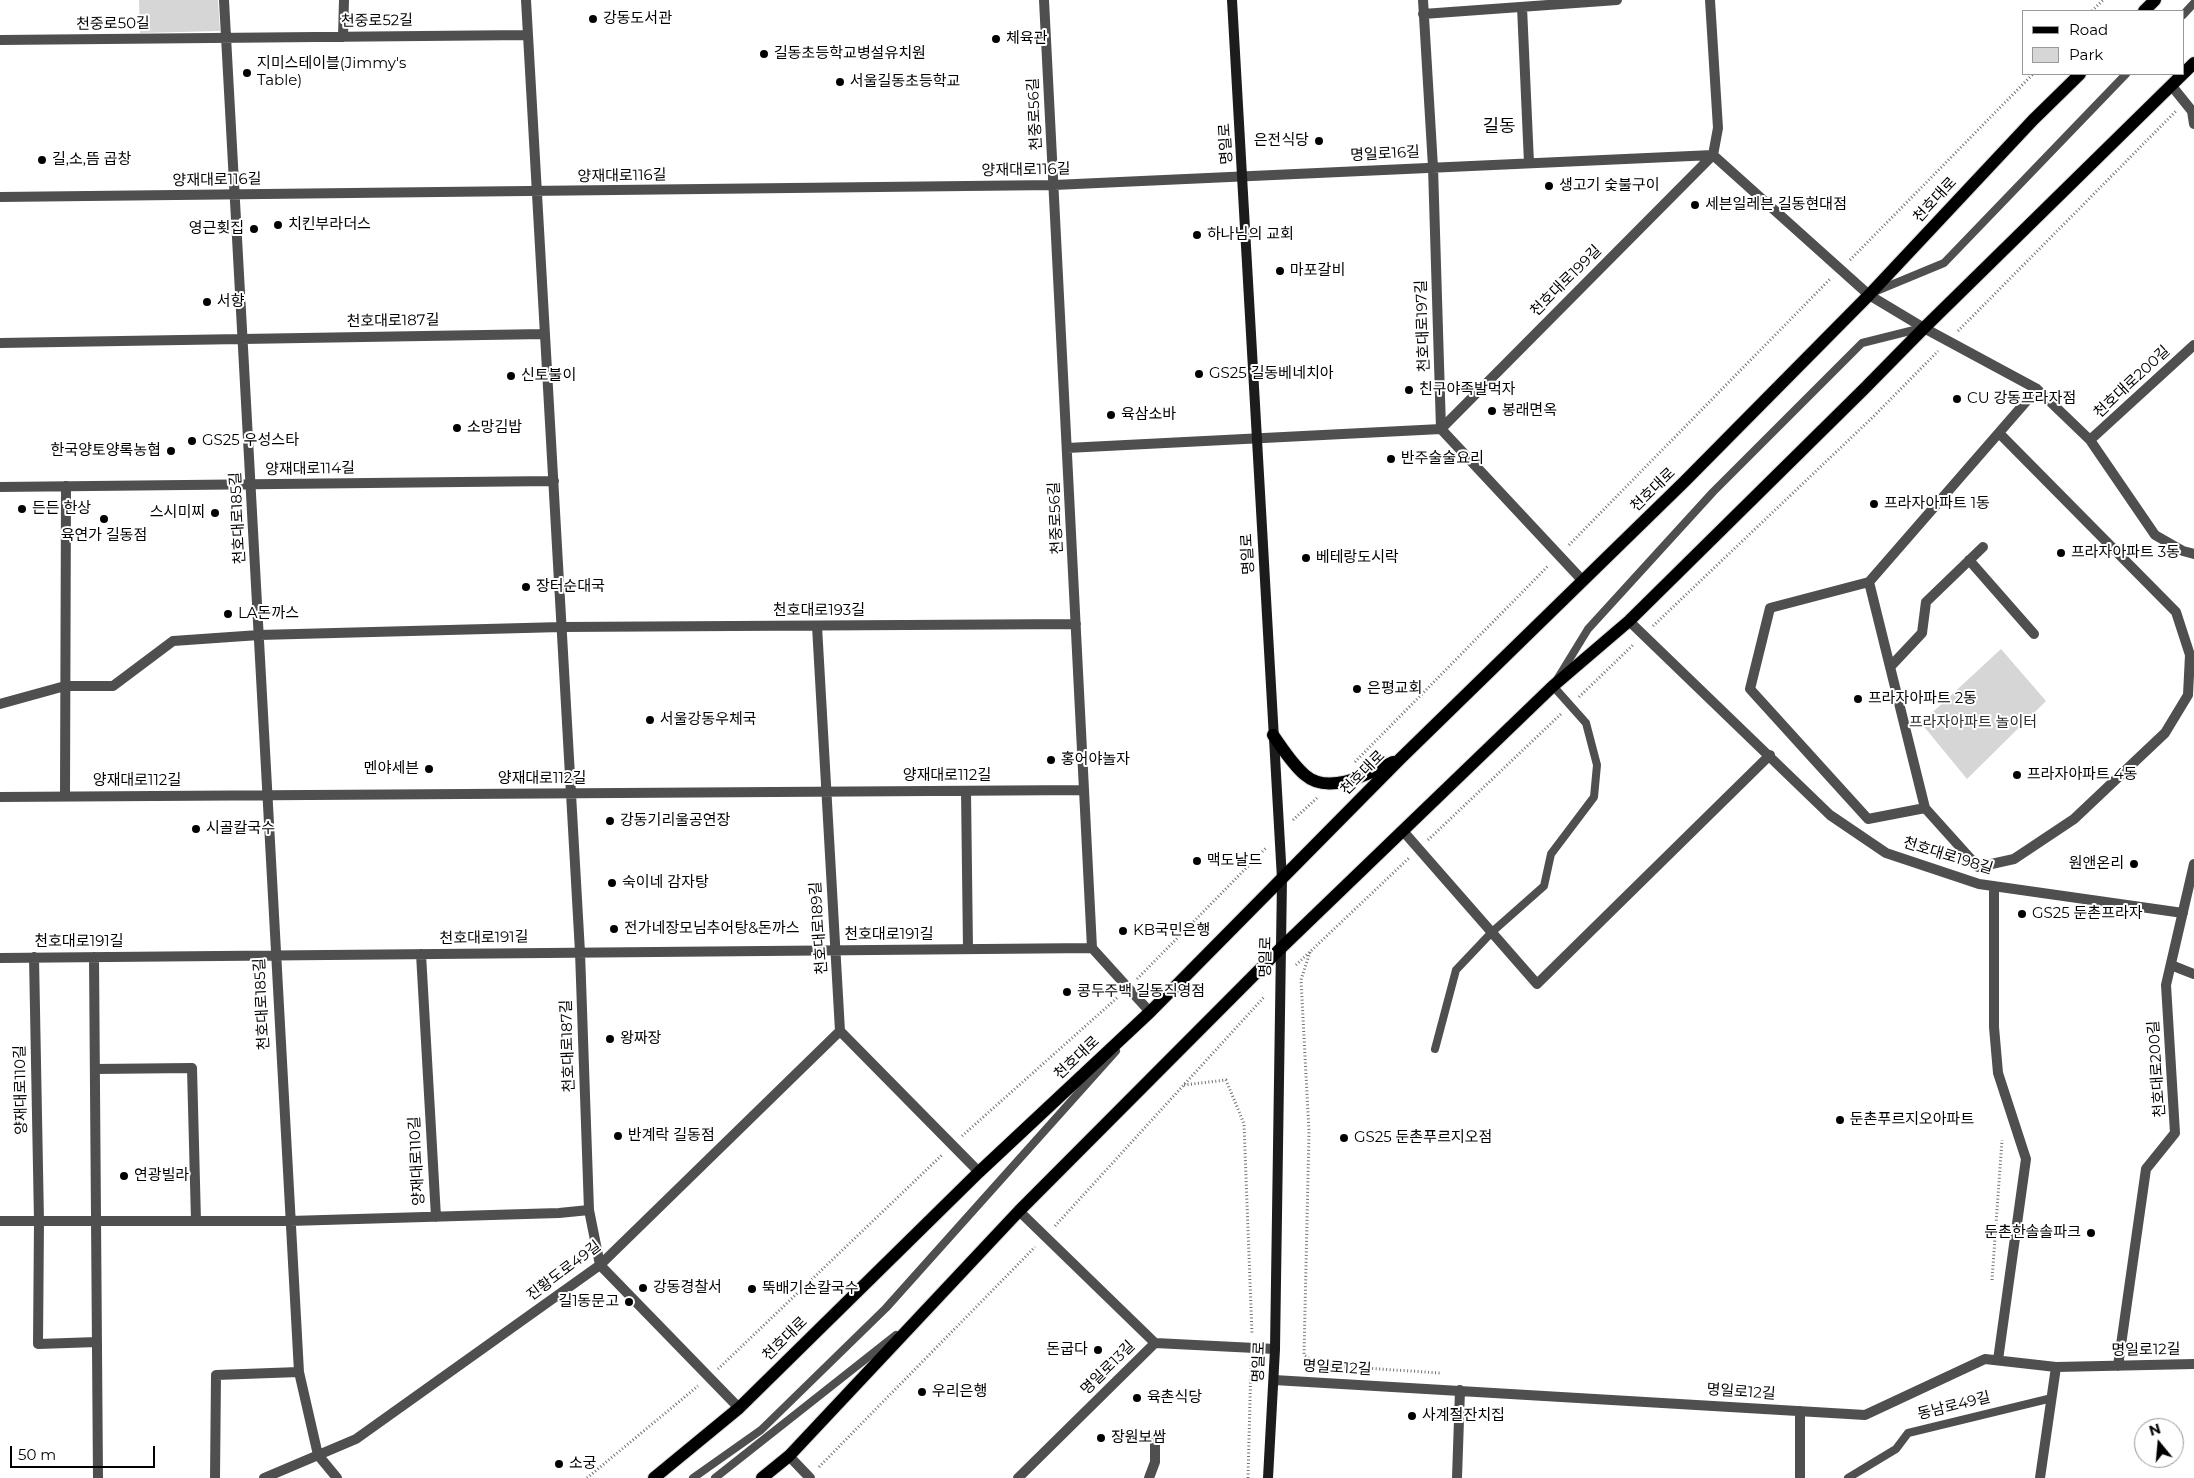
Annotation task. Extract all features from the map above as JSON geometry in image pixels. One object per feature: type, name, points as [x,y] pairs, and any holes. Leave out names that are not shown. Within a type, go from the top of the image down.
[{"type":"main road","points":[[2145,10],[2155,0]]},
{"type":"main road","points":[[2184,73],[2194,63]]},
{"type":"main road","name":"천호대로","points":[[654,1478],[739,1408],[979,1172],[1150,1012],[1400,759],[1685,481],[1869,295],[2033,120],[2079,75]]},
{"type":"main road","points":[[762,1478],[789,1456],[1019,1211],[1281,948],[1553,686],[1629,621],[2181,75]]},
{"type":"main road","points":[[1273,735],[1307,777],[1320,781],[1333,783],[1353,781],[1400,759]]},
{"type":"street","points":[[224,0],[234,195]]},
{"type":"street","points":[[526,0],[538,192]]},
{"type":"street","name":"천중로56길","points":[[1044,0],[1092,948]]},
{"type":"street","name":"명일로","points":[[1232,0],[1282,879],[1275,1349],[1268,1478]]},
{"type":"street","name":"천호대로197길","points":[[1422,0],[1432,167],[1441,429]]},
{"type":"street","points":[[1423,14],[1522,7],[1536,3],[1617,0]]},
{"type":"street","points":[[1710,0],[1718,128],[1713,155],[1869,295],[1924,328],[2037,389],[2090,440],[2156,535],[2183,552],[2194,554]]},
{"type":"street","points":[[344,37],[345,1]]},
{"type":"street","points":[[1522,7],[1529,163]]},
{"type":"street","name":"천중로52길","points":[[226,38],[528,35]]},
{"type":"street","name":"천중로50길","points":[[0,40],[226,38]]},
{"type":"street","points":[[2171,85],[2192,111],[2194,124]]},
{"type":"street","name":"명일로16길","points":[[1243,176],[1713,155]]},
{"type":"street","name":"천호대로199길","points":[[1441,429],[1713,155]]},
{"type":"street","name":"양재대로116길","points":[[0,197],[1054,185],[1243,176]]},
{"type":"street","name":"천호대로187길","points":[[538,192],[580,952],[589,1210],[600,1266]]},
{"type":"street","name":"천호대로185길","points":[[234,195],[268,795],[274,955],[299,1372],[318,1455],[337,1478]]},
{"type":"street","name":"천호대로187길","points":[[242,339],[545,334]]},
{"type":"street","points":[[0,343],[242,339]]},
{"type":"street","name":"천호대로200길","points":[[2090,440],[2194,345]]},
{"type":"street","points":[[1925,808],[1868,819],[1750,689],[1770,608],[1869,582],[2037,389]]},
{"type":"street","points":[[1067,448],[1441,429],[1583,581]]},
{"type":"street","points":[[1869,582],[1925,808],[1978,868],[2014,859],[2074,820],[2165,733],[2188,695],[2190,655],[2176,612],[1999,433]]},
{"type":"street","name":"양재대로114길","points":[[0,487],[554,481]]},
{"type":"street","points":[[65,796],[66,486]]},
{"type":"street","points":[[1890,667],[1922,633],[1926,602],[1983,547]]},
{"type":"street","points":[[1969,560],[2034,634]]},
{"type":"street","name":"천호대로198길","points":[[1629,621],[1770,755],[1830,815],[1886,853],[1979,884],[2183,913]]},
{"type":"street","name":"천호대로193길","points":[[562,627],[1076,624]]},
{"type":"street","name":"천호대로189길","points":[[817,626],[840,1031]]},
{"type":"street","points":[[0,704],[65,686],[113,686],[173,642],[259,635],[562,627]]},
{"type":"street","points":[[1403,831],[1537,984],[1770,755]]},
{"type":"street","points":[[966,790],[968,949]]},
{"type":"street","name":"양재대로112길","points":[[0,797],[1084,790]]},
{"type":"street","name":"천호대로200길","points":[[2118,1366],[2146,1169],[2176,1133],[2166,985],[2192,880],[2194,864]]},
{"type":"street","points":[[1994,886],[1994,1027],[1998,1073],[2026,1159],[1998,1360]]},
{"type":"street","points":[[1092,948],[1150,1012]]},
{"type":"street","name":"천호대로191길","points":[[0,958],[1092,948]]},
{"type":"street","name":"양재대로110길","points":[[420,954],[436,1217]]},
{"type":"street","name":"양재대로110길","points":[[34,957],[39,1221],[38,1344],[97,1342]]},
{"type":"street","points":[[94,957],[98,1478]]},
{"type":"street","points":[[2171,965],[2194,974]]},
{"type":"street","points":[[840,1031],[979,1172]]},
{"type":"street","name":"진황도로49길","points":[[264,1478],[356,1439],[600,1266],[840,1031]]},
{"type":"street","points":[[95,1069],[192,1068],[196,1221]]},
{"type":"street","name":"양재대로110길","points":[[0,1221],[290,1221],[558,1213],[589,1210]]},
{"type":"street","points":[[1019,1211],[1155,1343]]},
{"type":"street","points":[[600,1266],[739,1408]]},
{"type":"street","name":"명일로13길","points":[[1018,1478],[1155,1343],[1275,1349]]},
{"type":"street","name":"명일로12길","points":[[1274,1380],[1865,1415],[1985,1358],[2056,1367],[2194,1364]]},
{"type":"street","points":[[2040,1478],[2056,1367]]},
{"type":"street","points":[[215,1478],[216,1376],[299,1372]]},
{"type":"street","points":[[1456,1478],[1460,1390]]},
{"type":"street","points":[[1800,1411],[1800,1478]]},
{"type":"street","points":[[1149,1478],[1154,1462],[1155,1438]]},
{"type":"street","points":[[789,1456],[809,1478]]},
{"type":"lane","points":[[2184,14],[2194,3]]},
{"type":"lane","points":[[1869,295],[1944,262],[2125,75]]},
{"type":"lane","points":[[1435,1048],[1456,970],[1492,932],[1544,886],[1551,854],[1594,797],[1598,765],[1586,723],[1553,686],[1588,629],[1713,492],[1862,343],[1924,328]]},
{"type":"lane","points":[[693,1478],[761,1430],[886,1308],[1009,1173],[1150,1012]]},
{"type":"lane","points":[[715,1478],[920,1316]]},
{"type":"lane","name":"동남로49길","points":[[1848,1478],[1896,1449],[1908,1433],[2052,1398]]},
{"type":"path","points":[[2093,10],[2103,0]]},
{"type":"path","points":[[809,1478],[1046,1236],[1280,980],[1875,415],[2184,102]]},
{"type":"path","points":[[1310,952],[1301,980],[1309,1132],[1304,1355],[1319,1365],[1447,1374]]},
{"type":"path","points":[[1184,1085],[1226,1080],[1244,1124],[1252,1313],[1248,1478]]},
{"type":"path","points":[[1992,1284],[2003,1141],[2001,1133]]},
{"type":"green space","points":[[139,0],[218,0],[220,31],[140,33]]},
{"type":"green space","name":"프라자아파트 놀이터","points":[[2001,649],[2046,701],[1967,779],[1921,723]]},
{"type":"place","name":"강동도서관","points":[[593,19]]},
{"type":"place","name":"체육관","points":[[996,39]]},
{"type":"place","name":"길동초등학교병설유치원","points":[[764,54]]},
{"type":"place","name":"지미스테이블(Jimmy's Table)","points":[[247,73]]},
{"type":"place","name":"서울길동초등학교","points":[[840,82]]},
{"type":"place","name":"은전식당","points":[[1319,141]]},
{"type":"place","name":"길,소,뜸 곱창","points":[[42,160]]},
{"type":"place","name":"생고기 숯불구이","points":[[1549,186]]},
{"type":"place","name":"세븐일레븐 길동현대점","points":[[1695,205]]},
{"type":"place","name":"치킨부라더스","points":[[278,225]]},
{"type":"place","name":"영근횟집","points":[[254,229]]},
{"type":"place","name":"하나님의 교회","points":[[1197,235]]},
{"type":"place","name":"마포갈비","points":[[1280,271]]},
{"type":"place","name":"서향","points":[[207,302]]},
{"type":"place","name":"GS25 길동베네치아","points":[[1199,374]]},
{"type":"place","name":"신토불이","points":[[511,376]]},
{"type":"place","name":"친구야족발먹자","points":[[1409,390]]},
{"type":"place","name":"CU 강동프라자점","points":[[1957,399]]},
{"type":"place","name":"봉래면옥","points":[[1492,411]]},
{"type":"place","name":"육삼소바","points":[[1111,415]]},
{"type":"place","name":"소망김밥","points":[[457,428]]},
{"type":"place","name":"GS25 우성스타","points":[[192,441]]},
{"type":"place","name":"한국양토양록농협","points":[[171,451]]},
{"type":"place","name":"반주술술요리","points":[[1391,459]]},
{"type":"place","name":"프라자아파트 1동","points":[[1874,504]]},
{"type":"place","name":"든든 한상","points":[[22,509]]},
{"type":"place","name":"스시미찌","points":[[215,513]]},
{"type":"place","name":"육연가 길동점","points":[[104,519]]},
{"type":"place","name":"프라자아파트 3동","points":[[2061,553]]},
{"type":"place","name":"베테랑도시락","points":[[1306,558]]},
{"type":"place","name":"장터순대국","points":[[526,587]]},
{"type":"place","name":"LA돈까스","points":[[228,614]]},
{"type":"place","name":"은평교회","points":[[1357,689]]},
{"type":"place","name":"프라자아파트 2동","points":[[1858,699]]},
{"type":"place","name":"서울강동우체국","points":[[650,720]]},
{"type":"place","name":"홍어야놀자","points":[[1051,760]]},
{"type":"place","name":"멘야세븐","points":[[429,769]]},
{"type":"place","name":"프라자아파트 4동","points":[[2017,775]]},
{"type":"place","name":"강동기리울공연장","points":[[610,821]]},
{"type":"place","name":"시골칼국수","points":[[196,829]]},
{"type":"place","name":"맥도날드","points":[[1197,861]]},
{"type":"place","name":"원앤온리","points":[[2134,864]]},
{"type":"place","name":"숙이네 감자탕","points":[[612,883]]},
{"type":"place","name":"GS25 둔촌프라자","points":[[2022,914]]},
{"type":"place","name":"전가네장모님추어탕&돈까스","points":[[614,929]]},
{"type":"place","name":"KB국민은행","points":[[1123,931]]},
{"type":"place","name":"콩두주백 길동직영점","points":[[1067,992]]},
{"type":"place","name":"왕짜장","points":[[610,1039]]},
{"type":"place","name":"둔촌푸르지오아파트","points":[[1840,1120]]},
{"type":"place","name":"반계락 길동점","points":[[618,1136]]},
{"type":"place","name":"GS25 둔촌푸르지오점","points":[[1344,1138]]},
{"type":"place","name":"연광빌라","points":[[124,1176]]},
{"type":"place","name":"둔촌한솔솔파크","points":[[2091,1233]]},
{"type":"place","name":"강동경찰서","points":[[643,1288]]},
{"type":"place","name":"뚝배기손칼국수","points":[[752,1289]]},
{"type":"place","name":"길1동문고","points":[[629,1302]]},
{"type":"place","name":"돈굽다","points":[[1098,1350]]},
{"type":"place","name":"우리은행","points":[[922,1392]]},
{"type":"place","name":"육촌식당","points":[[1137,1398]]},
{"type":"place","name":"사계절잔치집","points":[[1412,1416]]},
{"type":"place","name":"장원보쌈","points":[[1101,1438]]},
{"type":"place","name":"소궁","points":[[559,1464]]},
{"type":"district","name":"길동","points":[[1499,127]]}]
